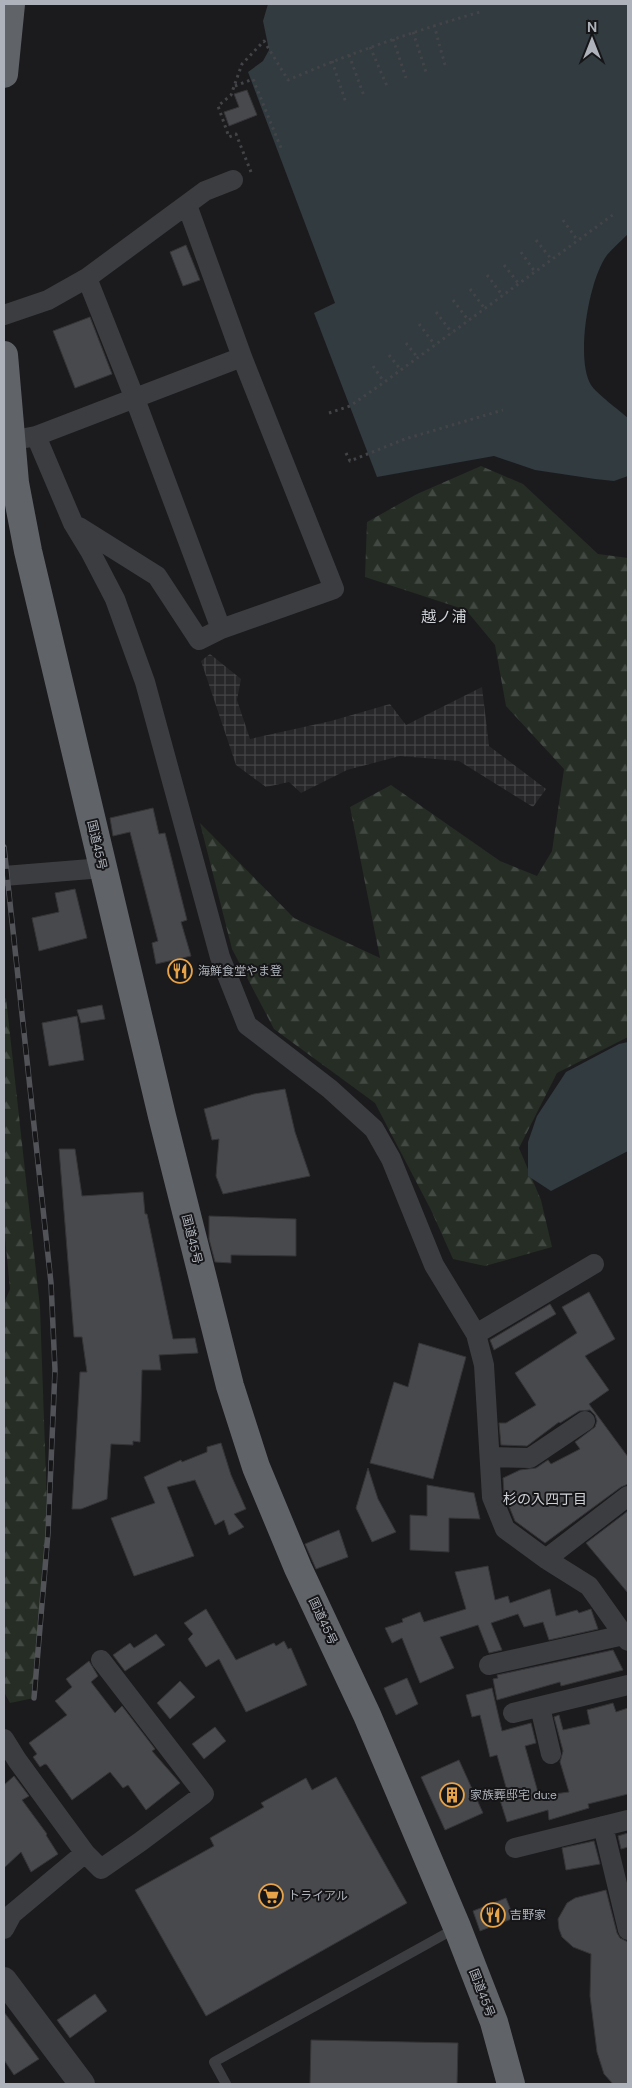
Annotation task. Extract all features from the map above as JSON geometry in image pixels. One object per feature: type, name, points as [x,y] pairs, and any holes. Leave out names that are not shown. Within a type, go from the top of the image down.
[{"type":"highway","points":[[4,74],[11,4]]},
{"type":"highway","name":"国道45号","points":[[4,355],[15,483],[28,551],[103,868],[230,1386],[256,1467],[298,1568],[367,1715],[457,1927],[494,2022],[511,2084]]},
{"type":"street","points":[[4,315],[48,300],[87,278],[205,191],[233,180]]},
{"type":"street","points":[[73,523],[157,576],[199,640],[221,629],[334,589],[242,357],[187,205]]},
{"type":"street","points":[[87,278],[136,399],[221,629]]},
{"type":"street","points":[[10,440],[36,436],[242,357]]},
{"type":"street","points":[[36,436],[73,523],[90,551],[114,599],[145,682],[220,957],[247,1024],[330,1089],[374,1128],[391,1158],[434,1264],[476,1334],[484,1365],[492,1497],[505,1529],[546,1559],[589,1586],[626,1638],[489,1666]]},
{"type":"street","points":[[4,876],[103,868]]},
{"type":"street","points":[[476,1334],[594,1264]]},
{"type":"street","points":[[490,1457],[530,1458],[585,1421]]},
{"type":"street","points":[[546,1559],[628,1496]]},
{"type":"street","points":[[4,1739],[10,1766],[84,1853],[101,1869],[204,1794],[101,1660]]},
{"type":"street","points":[[513,1713],[628,1685]]},
{"type":"street","points":[[540,1707],[551,1754]]},
{"type":"street","points":[[515,1848],[628,1820]]},
{"type":"street","points":[[603,1826],[628,1930]]},
{"type":"street","points":[[4,1929],[12,1914],[84,1853]]},
{"type":"street","points":[[4,1980],[82,2084]]},
{"type":"lane","points":[[226,2084],[214,2062],[457,1927]]},
{"type":"path","points":[[233,180],[251,173],[236,134],[228,137],[218,106],[231,95],[242,64],[264,41],[288,80],[370,47],[434,25],[480,12]]},
{"type":"path","points":[[434,25],[445,65]]},
{"type":"path","points":[[413,32],[426,72]]},
{"type":"path","points":[[393,39],[406,78]]},
{"type":"path","points":[[370,47],[387,86]]},
{"type":"path","points":[[349,55],[364,96]]},
{"type":"path","points":[[332,61],[346,102]]},
{"type":"path","points":[[234,86],[253,79],[281,148]]},
{"type":"path","points":[[329,413],[350,406],[614,214]]},
{"type":"path","points":[[562,220],[578,241]]},
{"type":"path","points":[[536,240],[552,260]]},
{"type":"path","points":[[521,252],[535,272]]},
{"type":"path","points":[[504,265],[519,284]]},
{"type":"path","points":[[487,275],[503,296]]},
{"type":"path","points":[[470,289],[485,309]]},
{"type":"path","points":[[453,300],[469,321]]},
{"type":"path","points":[[436,312],[452,333]]},
{"type":"path","points":[[418,324],[435,346]]},
{"type":"path","points":[[406,343],[418,358]]},
{"type":"path","points":[[389,355],[401,370]]},
{"type":"path","points":[[372,366],[384,382]]},
{"type":"path","points":[[346,453],[350,461],[405,439],[503,410]]},
{"type":"shaded area","points":[[268,4],[628,4],[628,234],[607,255],[600,266],[586,319],[584,357],[586,373],[591,385],[628,418],[628,476],[614,481],[595,479],[535,470],[494,456],[377,477],[314,313],[335,303],[248,72],[263,61],[269,50],[263,21]]},
{"type":"shaded area","points":[[210,654],[241,679],[237,700],[250,739],[331,721],[390,704],[406,725],[482,687],[489,746],[546,789],[533,807],[459,761],[400,756],[347,770],[301,793],[289,782],[266,787],[236,765],[201,661]]},
{"type":"shaded area","points":[[628,1042],[628,1151],[551,1191],[528,1176],[528,1142],[537,1116],[566,1072],[619,1044]]},
{"type":"green space","points":[[481,466],[523,484],[598,554],[628,558],[628,1037],[557,1073],[519,1148],[541,1200],[552,1247],[485,1266],[453,1259],[431,1210],[375,1103],[274,1029],[232,949],[200,823],[294,918],[380,958],[350,807],[391,785],[500,861],[537,876],[552,851],[564,769],[506,706],[495,645],[466,610],[365,577],[367,522],[417,494]]},
{"type":"green space","points":[[6,998],[40,1307],[48,1533],[34,1698],[10,1703],[4,1692],[4,1303],[10,1289],[4,1227],[4,999]]},
{"type":"building","points":[[247,90],[257,115],[229,126],[224,112],[239,107],[234,94]]},
{"type":"building","points":[[186,245],[200,280],[183,286],[170,252]]},
{"type":"building","points":[[90,317],[112,374],[75,388],[53,331]]},
{"type":"building","points":[[153,808],[159,834],[165,833],[187,920],[181,922],[191,956],[156,964],[152,943],[158,941],[130,832],[113,836],[110,818]]},
{"type":"building","points":[[75,889],[87,938],[39,951],[32,918],[59,912],[55,893]]},
{"type":"building","points":[[102,1005],[105,1019],[81,1023],[77,1010]]},
{"type":"building","points":[[77,1016],[84,1060],[49,1066],[42,1023]]},
{"type":"building","points":[[285,1089],[295,1132],[310,1176],[223,1194],[216,1176],[219,1139],[212,1140],[204,1109],[254,1094]]},
{"type":"building","points":[[59,1149],[75,1149],[82,1196],[143,1192],[145,1214],[147,1214],[173,1339],[195,1338],[198,1353],[159,1355],[161,1370],[142,1370],[140,1442],[133,1441],[133,1445],[111,1444],[107,1499],[81,1509],[72,1509],[80,1372],[87,1372],[82,1337],[74,1337]]},
{"type":"building","points":[[209,1216],[296,1219],[296,1256],[231,1255],[231,1263],[215,1262],[209,1239]]},
{"type":"building","points":[[589,1292],[615,1339],[585,1356],[609,1390],[589,1404],[628,1457],[628,1484],[621,1487],[545,1543],[515,1521],[504,1494],[503,1478],[520,1470],[536,1468],[548,1460],[551,1464],[580,1449],[575,1442],[595,1427],[597,1421],[595,1415],[590,1410],[579,1411],[559,1422],[527,1446],[501,1445],[499,1423],[506,1423],[536,1405],[515,1373],[577,1333],[562,1307]]},
{"type":"building","points":[[550,1304],[556,1314],[494,1350],[490,1340]]},
{"type":"building","points":[[419,1343],[466,1357],[433,1479],[370,1463],[394,1382],[408,1387]]},
{"type":"building","points":[[221,1443],[231,1475],[246,1509],[234,1514],[244,1527],[229,1535],[224,1520],[215,1525],[195,1480],[167,1487],[194,1556],[134,1576],[111,1518],[155,1503],[144,1477],[181,1460],[182,1462],[207,1452],[207,1447]]},
{"type":"building","points":[[368,1468],[378,1499],[396,1532],[372,1542],[356,1508]]},
{"type":"building","points":[[427,1485],[474,1493],[480,1519],[449,1518],[449,1552],[410,1550],[410,1515],[427,1516]]},
{"type":"building","points":[[628,1511],[628,1593],[586,1543]]},
{"type":"building","points":[[339,1530],[348,1557],[316,1569],[305,1544]]},
{"type":"building","points":[[488,1566],[495,1600],[508,1596],[510,1603],[550,1589],[556,1616],[577,1610],[579,1613],[591,1609],[598,1629],[549,1640],[543,1622],[524,1627],[518,1614],[491,1623],[502,1650],[489,1653],[478,1625],[440,1637],[454,1668],[420,1683],[402,1638],[392,1643],[385,1628],[403,1622],[402,1619],[420,1612],[424,1622],[466,1609],[455,1572]]},
{"type":"building","points":[[206,1609],[236,1660],[274,1643],[276,1646],[284,1641],[288,1649],[291,1648],[307,1685],[246,1712],[219,1659],[206,1667],[188,1639],[193,1634],[184,1623]]},
{"type":"building","points":[[156,1634],[165,1645],[125,1671],[113,1655],[130,1643],[134,1648]]},
{"type":"building","points":[[613,1650],[623,1670],[561,1686],[560,1682],[497,1700],[493,1679],[498,1678],[497,1675]]},
{"type":"building","points":[[89,1661],[98,1676],[91,1682],[115,1713],[122,1706],[155,1749],[152,1751],[180,1783],[146,1810],[128,1785],[123,1788],[110,1772],[72,1800],[47,1765],[45,1764],[40,1767],[33,1757],[37,1754],[29,1743],[67,1715],[55,1701],[72,1687],[66,1679]]},
{"type":"building","points":[[407,1678],[418,1704],[396,1715],[384,1688]]},
{"type":"building","points":[[180,1681],[195,1697],[170,1719],[157,1703]]},
{"type":"building","points":[[492,1688],[502,1731],[531,1723],[536,1743],[525,1746],[539,1796],[569,1792],[560,1762],[563,1751],[554,1717],[559,1715],[563,1730],[590,1724],[587,1710],[613,1703],[616,1712],[628,1708],[628,1794],[588,1804],[589,1808],[549,1820],[548,1810],[507,1822],[500,1800],[509,1798],[497,1755],[490,1757],[480,1715],[472,1717],[466,1695]]},
{"type":"building","points":[[215,1727],[226,1741],[204,1759],[192,1744]]},
{"type":"building","name":"家族葬邸宅 du:e","points":[[459,1760],[483,1813],[445,1830],[421,1777]]},
{"type":"building","points":[[14,1776],[29,1796],[22,1800],[47,1834],[58,1854],[31,1872],[21,1852],[4,1868],[4,1785]]},
{"type":"building","name":"トライアル","points":[[336,1777],[407,1903],[206,2016],[135,1890],[214,1846],[210,1838],[264,1807],[261,1803],[306,1778],[312,1790]]},
{"type":"building","points":[[628,1833],[628,1847],[621,1849],[618,1836]]},
{"type":"building","points":[[594,1841],[600,1864],[566,1870],[562,1848]]},
{"type":"building","points":[[606,1890],[617,1933],[620,1938],[628,1942],[628,2084],[613,2084],[604,2074],[597,2052],[590,1996],[591,1954],[573,1947],[562,1937],[559,1929],[558,1919],[567,1903],[575,1898]]},
{"type":"building","name":"吉野家","points":[[506,1898],[514,1918],[480,1931],[473,1911]]},
{"type":"building","points":[[95,1994],[107,2011],[70,2038],[57,2020]]},
{"type":"building","points":[[4,2012],[39,2059],[14,2075],[4,2060]]},
{"type":"building","points":[[311,2040],[458,2043],[457,2084],[310,2084]]},
{"type":"railway","points":[[4,847],[51,1283],[55,1370],[48,1533],[34,1698]]},
{"type":"place","name":"海鮮食堂やま登","points":[[180,971]]},
{"type":"place","name":"家族葬邸宅 du:e","points":[[452,1795]]},
{"type":"place","name":"トライアル","points":[[271,1896]]},
{"type":"place","name":"吉野家","points":[[493,1915]]},
{"type":"district","name":"越ノ浦","points":[[444,617]]},
{"type":"district","name":"杉の入四丁目","points":[[545,1499]]}]
